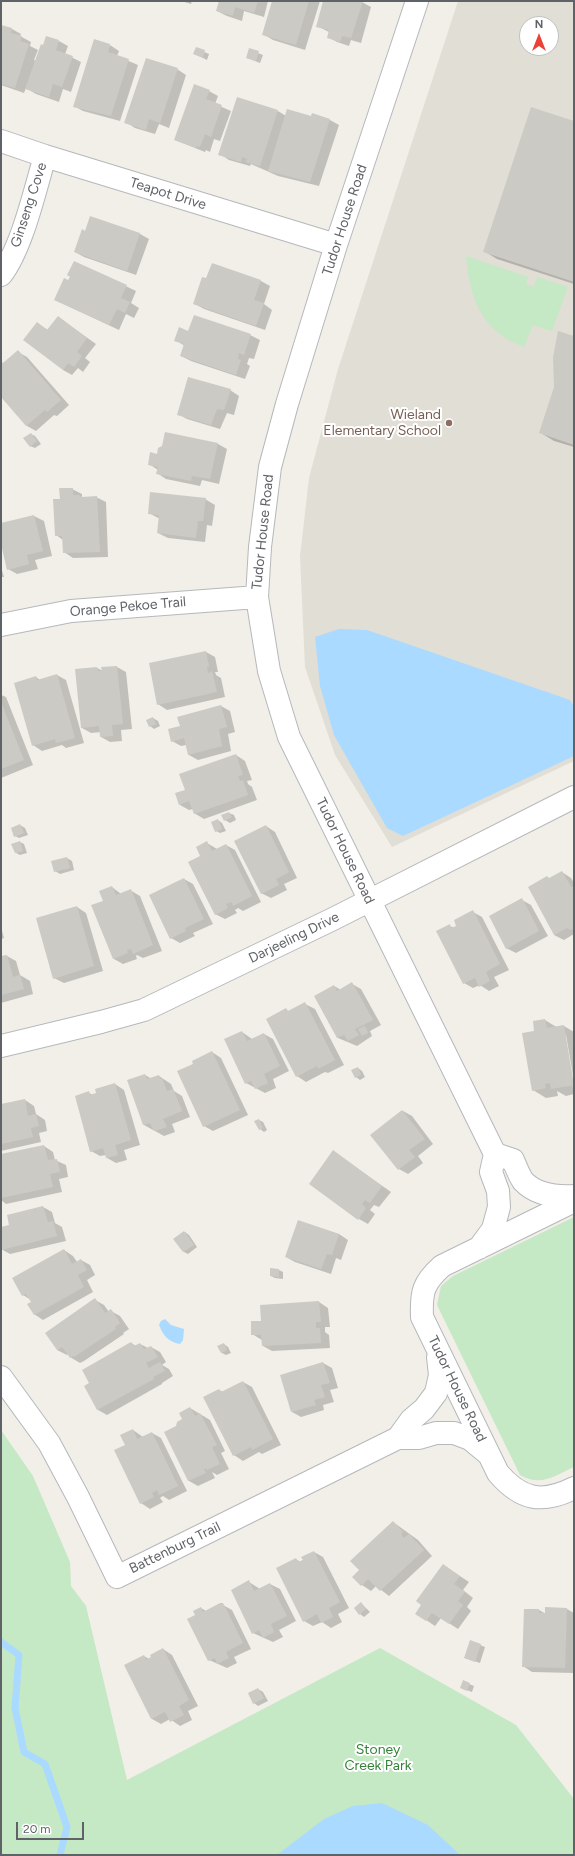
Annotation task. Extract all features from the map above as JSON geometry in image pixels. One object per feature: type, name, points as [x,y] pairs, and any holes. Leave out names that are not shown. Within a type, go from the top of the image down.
[{"type":"street","name":"Tudor House Road","points":[[417,1],[336,245],[287,404],[270,467],[260,547],[257,597],[269,671],[289,737],[495,1154],[491,1172],[498,1191],[498,1207],[493,1229],[479,1248]]},
{"type":"street","name":"Teapot Drive","points":[[1,141],[45,156],[336,245]]},
{"type":"street","name":"Ginseng Cove","points":[[1,275],[9,265],[45,156]]},
{"type":"street","name":"Orange Pekoe Trail","points":[[1,625],[71,611],[257,597]]},
{"type":"street","name":"Darjeeling Drive","points":[[1,1046],[102,1022],[144,1010],[369,901],[574,797]]},
{"type":"street","points":[[495,1154],[513,1160],[523,1181],[540,1192],[559,1197],[574,1196]]},
{"type":"street","name":"Tudor House Road","points":[[574,1201],[442,1266],[430,1277],[423,1290],[422,1317],[498,1473],[510,1486],[523,1494],[542,1498],[560,1494],[574,1488]]},
{"type":"street","name":"Battenburg Trail","points":[[398,1438],[411,1420],[424,1409],[436,1393],[440,1375],[437,1348]]},
{"type":"street","name":"Battenburg Trail","points":[[1,1377],[49,1443],[78,1497],[116,1577],[398,1438],[419,1438],[436,1433],[454,1433],[470,1439],[487,1453]]},
{"type":"shaded area","name":"Wieland Elementary School","points":[[458,1],[574,1],[574,761],[392,847],[335,755],[305,667],[300,556],[309,478],[338,369]]},
{"type":"green space","points":[[466,256],[528,277],[526,284],[534,287],[537,277],[568,287],[552,331],[533,325],[524,347],[497,332],[480,312],[471,286]]},
{"type":"green space","points":[[574,1217],[574,1467],[554,1477],[534,1480],[520,1475],[437,1305],[441,1286],[453,1276]]},
{"type":"green space","name":"Stoney Creek Park","points":[[1,1430],[33,1476],[70,1562],[71,1586],[86,1606],[127,1780],[380,1648],[516,1725],[574,1799],[574,1855],[1,1855]]},
{"type":"water","points":[[339,629],[367,630],[570,700],[574,707],[574,756],[403,836],[387,828],[334,735],[320,686],[315,637]]},
{"type":"water","points":[[165,1319],[171,1325],[184,1329],[183,1340],[180,1344],[172,1342],[166,1338],[162,1332],[159,1325],[161,1321]]},
{"type":"water","points":[[382,1803],[428,1825],[460,1855],[277,1855],[324,1819],[353,1806]]},
{"type":"building","points":[[219,1],[258,1],[254,13],[235,7],[233,16],[216,11]]},
{"type":"building","points":[[272,1],[309,1],[296,45],[262,35]]},
{"type":"building","points":[[323,1],[363,1],[351,38],[342,36],[340,42],[327,38],[329,30],[316,27]]},
{"type":"building","points":[[1,25],[12,28],[11,33],[22,36],[20,41],[29,44],[15,88],[1,84]]},
{"type":"building","points":[[46,36],[59,40],[56,50],[73,56],[62,87],[53,84],[49,97],[25,89],[41,44],[43,45]]},
{"type":"building","points":[[94,39],[110,44],[108,52],[129,59],[111,116],[73,107]]},
{"type":"building","points":[[196,47],[205,50],[203,58],[193,54]]},
{"type":"building","points":[[249,48],[259,51],[256,61],[246,58]]},
{"type":"building","points":[[146,58],[178,68],[160,123],[149,119],[146,130],[124,123]]},
{"type":"building","points":[[194,84],[210,90],[206,99],[222,105],[211,137],[205,134],[200,147],[197,146],[196,148],[174,140]]},
{"type":"building","points":[[237,97],[278,110],[260,166],[246,162],[247,159],[242,157],[241,162],[218,155]]},
{"type":"building","points":[[531,107],[574,121],[574,282],[483,252]]},
{"type":"building","points":[[287,109],[311,116],[312,113],[330,119],[310,182],[268,171]]},
{"type":"building","points":[[90,216],[140,233],[127,271],[74,252],[82,229],[85,231]]},
{"type":"building","points":[[74,261],[127,285],[121,298],[130,302],[125,313],[117,309],[109,325],[54,300],[64,278],[68,280],[70,277],[67,275]]},
{"type":"building","points":[[212,263],[261,280],[254,300],[264,303],[256,326],[193,304],[202,277],[206,278]]},
{"type":"building","points":[[194,315],[251,334],[244,355],[239,353],[238,359],[241,360],[236,375],[180,356],[184,344],[174,341],[179,327],[188,331]]},
{"type":"building","points":[[58,316],[87,338],[77,352],[82,356],[74,367],[68,363],[63,370],[23,340],[37,322],[47,330]]},
{"type":"building","points":[[558,331],[574,336],[574,445],[539,433],[554,387],[553,357]]},
{"type":"building","points":[[18,350],[61,400],[47,412],[45,410],[26,426],[1,397],[1,361],[3,363]]},
{"type":"building","points":[[188,377],[231,389],[224,410],[217,409],[211,425],[177,415]]},
{"type":"building","points":[[165,432],[218,443],[210,479],[192,476],[191,481],[156,474],[158,467],[148,465],[150,452],[157,454],[158,448],[162,446]]},
{"type":"building","points":[[31,433],[37,441],[30,447],[23,438]]},
{"type":"building","points":[[59,488],[73,488],[73,495],[79,495],[82,497],[97,496],[100,552],[63,553],[62,536],[55,536],[53,499],[60,499]]},
{"type":"building","points":[[150,492],[206,498],[203,521],[198,521],[196,538],[157,533],[159,515],[148,514]]},
{"type":"building","points":[[34,515],[43,551],[27,555],[29,564],[7,570],[1,544],[1,523]]},
{"type":"building","points":[[206,651],[209,667],[207,667],[208,673],[212,671],[217,692],[157,705],[149,663]]},
{"type":"building","points":[[117,666],[123,724],[112,725],[113,736],[100,737],[99,726],[81,728],[75,669],[97,667],[98,671],[102,671],[101,667]]},
{"type":"building","points":[[57,674],[75,738],[56,743],[55,739],[32,746],[14,683],[36,676],[37,680]]},
{"type":"building","points":[[1,702],[24,760],[1,769]]},
{"type":"building","points":[[221,705],[227,727],[219,729],[222,746],[188,755],[184,738],[171,742],[168,729],[180,726],[177,717]]},
{"type":"building","points":[[153,717],[156,724],[149,727],[146,720]]},
{"type":"building","points":[[236,754],[243,775],[238,776],[240,781],[243,780],[248,795],[194,814],[189,801],[179,805],[175,793],[185,790],[179,774]]},
{"type":"building","points":[[229,812],[232,817],[224,821],[221,815]]},
{"type":"building","points":[[218,819],[222,829],[215,832],[211,822]]},
{"type":"building","points":[[20,824],[24,833],[14,837],[11,828]]},
{"type":"building","points":[[266,825],[289,872],[276,879],[279,885],[261,894],[234,841]]},
{"type":"building","points":[[20,841],[23,851],[15,853],[11,844]]},
{"type":"building","points":[[207,841],[212,851],[226,844],[252,896],[233,906],[232,902],[226,904],[228,908],[215,915],[188,862],[200,856],[196,847]]},
{"type":"building","points":[[67,857],[70,868],[54,872],[51,861]]},
{"type":"building","points":[[562,871],[571,887],[574,886],[574,928],[571,930],[567,928],[554,935],[528,887],[547,876],[549,878]]},
{"type":"building","points":[[184,878],[204,919],[185,928],[186,931],[170,939],[149,895]]},
{"type":"building","points":[[112,886],[116,895],[131,889],[153,945],[133,954],[131,949],[127,950],[128,953],[113,959],[91,905],[103,901],[99,891]]},
{"type":"building","points":[[522,898],[539,931],[506,949],[489,916]]},
{"type":"building","points":[[77,906],[94,966],[53,979],[36,918]]},
{"type":"building","points":[[473,910],[500,964],[486,972],[490,981],[479,987],[475,978],[463,984],[436,931],[450,924],[451,928],[456,926],[454,920]]},
{"type":"building","points":[[7,955],[13,977],[20,975],[24,989],[1,995],[1,956]]},
{"type":"building","points":[[352,982],[373,1020],[355,1029],[359,1035],[348,1041],[344,1035],[337,1038],[314,996],[334,985],[337,991]]},
{"type":"building","points":[[305,1002],[335,1060],[318,1069],[317,1066],[296,1077],[266,1019],[286,1008],[288,1011]]},
{"type":"building","points":[[545,1019],[547,1028],[564,1025],[574,1085],[551,1089],[550,1083],[545,1084],[546,1088],[532,1091],[522,1033],[534,1031],[533,1021]]},
{"type":"building","points":[[365,1026],[368,1033],[362,1036],[358,1029]]},
{"type":"building","points":[[242,1031],[247,1041],[264,1033],[280,1066],[264,1074],[268,1083],[255,1089],[251,1081],[245,1084],[224,1039]]},
{"type":"building","points":[[212,1051],[240,1110],[203,1127],[177,1071],[193,1064],[192,1061]]},
{"type":"building","points":[[358,1067],[361,1075],[355,1078],[351,1070]]},
{"type":"building","points":[[145,1074],[147,1079],[159,1075],[160,1079],[162,1078],[167,1091],[173,1089],[182,1111],[163,1119],[167,1127],[154,1131],[150,1123],[143,1125],[127,1080]]},
{"type":"building","points":[[115,1083],[131,1140],[115,1145],[118,1155],[106,1158],[103,1148],[90,1152],[75,1096],[89,1091],[90,1095],[96,1093],[95,1089]]},
{"type":"building","points":[[25,1099],[28,1116],[36,1114],[39,1126],[31,1128],[33,1137],[1,1144],[1,1104]]},
{"type":"building","points":[[402,1110],[425,1139],[409,1150],[415,1157],[398,1170],[370,1135]]},
{"type":"building","points":[[259,1119],[263,1128],[259,1130],[254,1121]]},
{"type":"building","points":[[44,1145],[48,1160],[57,1159],[60,1172],[50,1174],[53,1187],[1,1198],[1,1154]]},
{"type":"building","points":[[333,1150],[382,1186],[370,1203],[365,1200],[362,1204],[366,1208],[358,1220],[309,1184]]},
{"type":"building","points":[[43,1206],[48,1222],[53,1221],[57,1236],[1,1250],[1,1227],[9,1225],[7,1215]]},
{"type":"building","points":[[298,1220],[339,1234],[332,1255],[327,1254],[321,1269],[285,1257]]},
{"type":"building","points":[[184,1231],[194,1245],[183,1252],[173,1239]]},
{"type":"building","points":[[64,1249],[72,1264],[81,1259],[87,1270],[78,1275],[84,1287],[34,1315],[27,1304],[31,1302],[26,1294],[22,1296],[12,1278]]},
{"type":"building","points":[[270,1268],[279,1269],[279,1277],[270,1276]]},
{"type":"building","points":[[95,1298],[105,1313],[111,1309],[120,1323],[115,1327],[116,1329],[74,1357],[73,1356],[70,1358],[62,1347],[57,1350],[45,1333]]},
{"type":"building","points":[[319,1301],[321,1322],[316,1322],[316,1328],[320,1328],[321,1343],[262,1346],[261,1335],[251,1335],[251,1321],[261,1321],[260,1305]]},
{"type":"building","points":[[131,1342],[134,1346],[140,1343],[144,1349],[151,1346],[158,1357],[146,1363],[149,1368],[160,1362],[165,1371],[153,1377],[154,1379],[97,1410],[84,1386],[89,1383],[82,1370]]},
{"type":"building","points":[[224,1343],[227,1350],[221,1353],[217,1346]]},
{"type":"building","points":[[323,1362],[330,1383],[321,1385],[325,1397],[314,1400],[316,1405],[291,1412],[280,1375]]},
{"type":"building","points":[[243,1381],[273,1439],[252,1450],[251,1447],[233,1456],[203,1397],[219,1389],[221,1392]]},
{"type":"building","points":[[190,1407],[195,1416],[200,1413],[217,1445],[212,1447],[220,1464],[207,1470],[205,1468],[206,1473],[188,1481],[164,1432],[176,1426],[177,1422],[182,1419],[179,1413]]},
{"type":"building","points":[[133,1429],[137,1439],[152,1432],[178,1486],[159,1495],[157,1490],[152,1493],[154,1497],[140,1504],[114,1450],[125,1445],[120,1435]]},
{"type":"building","points":[[393,1521],[403,1532],[401,1534],[404,1538],[409,1534],[424,1550],[380,1591],[368,1579],[361,1586],[352,1577],[359,1570],[350,1561]]},
{"type":"building","points":[[314,1551],[340,1602],[329,1608],[333,1617],[321,1623],[317,1614],[303,1622],[276,1568],[296,1558],[298,1562],[303,1560],[301,1557]]},
{"type":"building","points":[[443,1564],[460,1576],[454,1584],[465,1592],[458,1601],[463,1605],[449,1624],[432,1613],[426,1621],[415,1614],[421,1605],[416,1601]]},
{"type":"building","points":[[249,1580],[254,1591],[270,1583],[287,1616],[271,1624],[274,1632],[263,1638],[259,1630],[252,1634],[231,1590]]},
{"type":"building","points":[[361,1602],[366,1609],[359,1615],[354,1608]]},
{"type":"building","points":[[220,1603],[223,1603],[243,1643],[226,1652],[229,1658],[217,1664],[215,1658],[208,1661],[187,1619],[195,1615],[193,1611],[201,1607],[203,1612]]},
{"type":"building","points":[[545,1607],[567,1608],[565,1668],[522,1667],[524,1609],[539,1609],[539,1613],[545,1613]]},
{"type":"building","points":[[470,1640],[481,1644],[475,1662],[464,1658]]},
{"type":"building","points":[[163,1648],[189,1700],[179,1706],[184,1715],[170,1722],[165,1712],[151,1719],[124,1665],[144,1655],[146,1660],[151,1657],[150,1655]]},
{"type":"building","points":[[463,1680],[470,1683],[467,1691],[460,1688]]},
{"type":"building","points":[[258,1688],[264,1698],[253,1704],[248,1693]]},
{"type":"waterway","points":[[1,1642],[19,1655],[15,1708],[24,1752],[45,1764],[67,1827],[60,1855]]},
{"type":"place","name":"Wieland Elementary School","points":[[449,423]]}]
